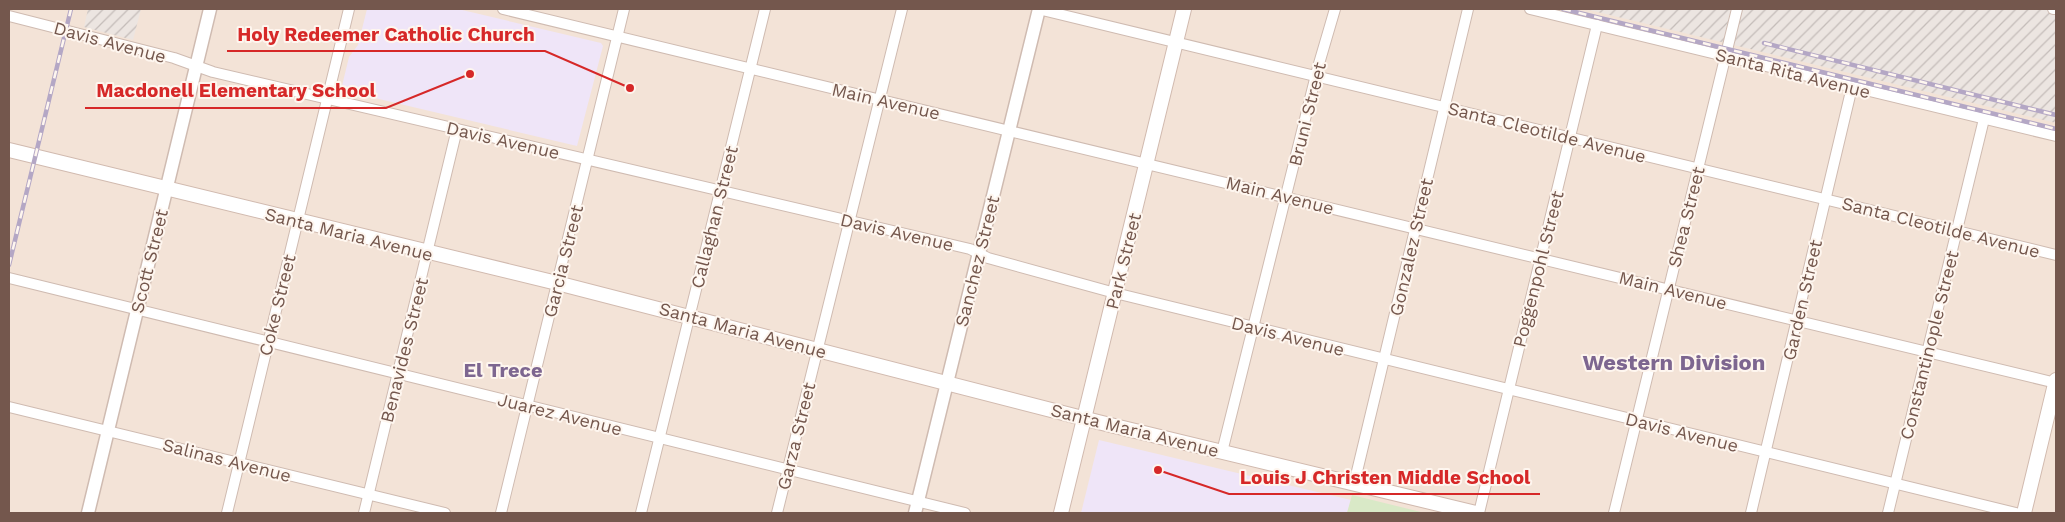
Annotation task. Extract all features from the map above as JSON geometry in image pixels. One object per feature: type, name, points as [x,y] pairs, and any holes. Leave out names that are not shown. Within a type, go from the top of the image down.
[{"type":"main road","name":"Park Street","points":[[1061,513],[1184,9]]},
{"type":"main road","name":"Santa Maria Avenue","points":[[9,150],[166,190],[557,283],[1084,418],[1477,513]]},
{"type":"main road","points":[[2024,513],[2056,382]]},
{"type":"street","name":"Scott Street","points":[[88,513],[210,9]]},
{"type":"street","name":"Coke Street","points":[[227,513],[349,9]]},
{"type":"street","name":"Main Avenue","points":[[503,9],[2056,382]]},
{"type":"street","name":"Garcia Street","points":[[502,513],[624,9]]},
{"type":"street","name":"Callaghan Street","points":[[641,513],[765,9]]},
{"type":"street","name":"Garza Street","points":[[777,513],[902,9]]},
{"type":"street","name":"Santa Cleotilde Avenue","points":[[1038,9],[2056,255]]},
{"type":"street","name":"Sanchez Street","points":[[916,507],[1038,9]]},
{"type":"street","name":"Bruni Street","points":[[1222,452],[1316,76],[1335,9]]},
{"type":"street","name":"Gonzalez Street","points":[[1354,484],[1468,9]]},
{"type":"street","name":"Santa Rita Avenue","points":[[1530,9],[2056,136]]},
{"type":"street","name":"Shea Street","points":[[1614,513],[1737,9]]},
{"type":"street","name":"Davis Avenue","points":[[9,16],[165,56],[213,72],[970,249],[979,254],[1115,293],[2016,513]]},
{"type":"street","name":"Poggenpohl Street","points":[[1477,513],[1509,390],[1597,25]]},
{"type":"street","name":"Garden Street","points":[[1751,513],[1852,87]]},
{"type":"street","name":"Constantinople Street","points":[[1888,513],[1984,119]]},
{"type":"street","name":"Benavides Street","points":[[364,513],[457,129]]},
{"type":"street","name":"Juarez Avenue","points":[[9,278],[788,470],[916,507],[966,513]]},
{"type":"street","name":"Salinas Avenue","points":[[9,407],[445,513]]},
{"type":"shaded area","name":"Western Division","points":[[9,9],[2056,9],[2056,513],[9,513]]},
{"type":"shaded area","points":[[88,9],[141,9],[133,40],[84,27]]},
{"type":"shaded area","points":[[367,9],[458,9],[601,43],[603,46],[577,146],[341,90],[349,57],[358,45]]},
{"type":"shaded area","points":[[1585,9],[2056,9],[2056,123]]},
{"type":"shaded area","points":[[1099,440],[1351,500],[1347,513],[1081,513]]},
{"type":"green space","points":[[1352,495],[1425,513],[1347,513]]},
{"type":"railway","points":[[9,265],[71,9]]},
{"type":"railway","points":[[1563,9],[2056,129]]},
{"type":"railway","points":[[1764,43],[2056,115]]},
{"type":"place","name":"Macdonell Elementary School","points":[[470,74]]},
{"type":"place","name":"Holy Redeemer Catholic Church","points":[[630,88]]},
{"type":"place","name":"Louis J Christen Middle School","points":[[1158,470]]},
{"type":"district","name":"Western Division","points":[[1674,362]]},
{"type":"district","name":"El Trece","points":[[503,370]]}]
